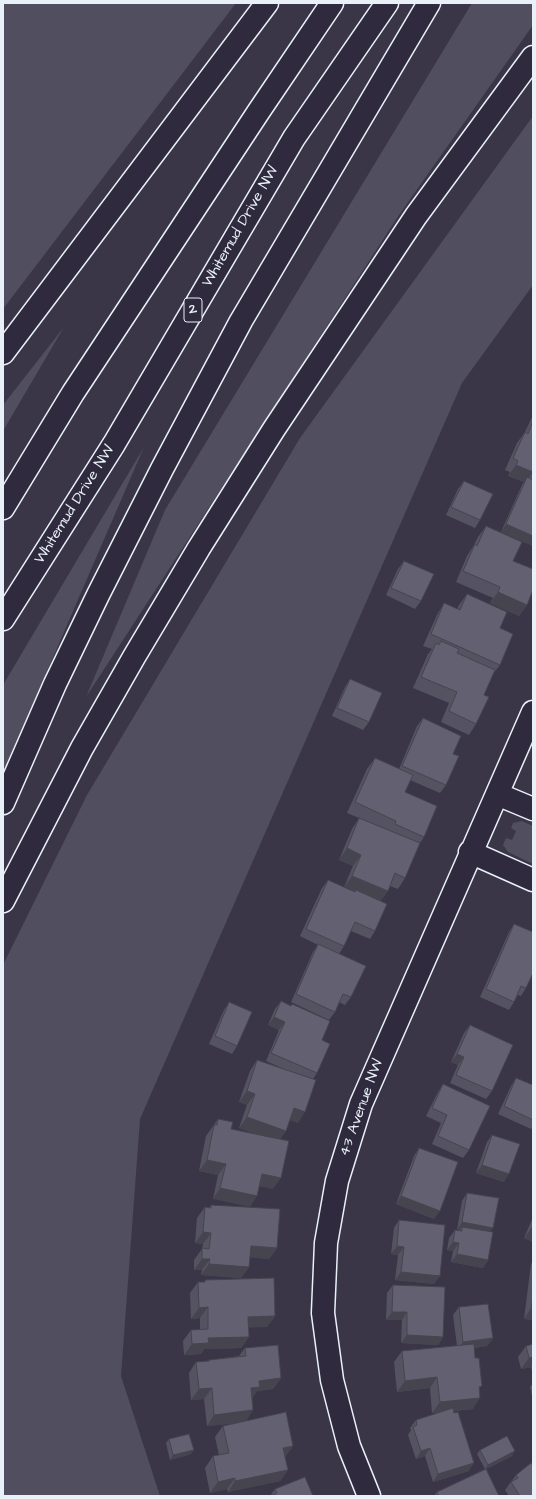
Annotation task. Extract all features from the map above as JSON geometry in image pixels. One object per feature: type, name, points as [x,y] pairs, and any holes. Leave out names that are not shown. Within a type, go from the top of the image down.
[{"type":"main road","points":[[3,353],[267,3]]},
{"type":"main road","points":[[3,508],[73,393],[250,124],[332,3]]},
{"type":"main road","name":"Whitemud Drive NW","points":[[3,619],[114,444],[294,138],[387,3]]},
{"type":"main road","points":[[3,803],[55,684],[98,595],[166,462],[241,321],[429,3]]},
{"type":"main road","points":[[3,901],[82,748],[138,650],[216,521],[274,429],[416,216],[533,56]]},
{"type":"main road","name":"43 Avenue NW","points":[[369,1496],[349,1446],[332,1380],[323,1313],[326,1243],[337,1181],[361,1104],[470,852],[533,712]]},
{"type":"main road","points":[[497,794],[533,809]]},
{"type":"main road","points":[[470,852],[533,880]]},
{"type":"shaded area","points":[[3,3],[236,3],[3,309]]},
{"type":"shaded area","points":[[472,3],[533,3],[533,25],[399,215],[86,697],[165,510]]},
{"type":"shaded area","points":[[533,116],[533,285],[462,383],[140,1119],[121,1376],[160,1496],[3,1496],[3,965],[87,795],[300,438]]},
{"type":"shaded area","points":[[64,327],[3,431],[3,405]]},
{"type":"shaded area","points":[[144,447],[3,773],[3,685]]},
{"type":"shaded area","points":[[522,821],[533,826],[533,864],[508,852],[503,845],[506,838],[512,840],[516,831],[511,828],[513,823]]},
{"type":"building","points":[[533,421],[533,472],[516,465],[518,461],[513,458],[525,432],[528,434]]},
{"type":"building","points":[[527,477],[533,480],[533,536],[506,524]]},
{"type":"building","points":[[464,481],[493,494],[480,520],[451,507]]},
{"type":"building","points":[[486,526],[522,542],[513,561],[533,569],[533,590],[527,605],[498,592],[500,587],[463,571],[475,544],[477,546]]},
{"type":"building","points":[[404,561],[434,574],[421,601],[391,588]]},
{"type":"building","points":[[467,594],[507,612],[500,628],[513,634],[500,665],[431,634],[444,603],[460,610]]},
{"type":"building","points":[[441,641],[459,649],[457,653],[495,670],[484,695],[489,697],[476,724],[449,711],[457,692],[421,677],[436,643],[439,645]]},
{"type":"building","points":[[350,679],[382,693],[369,722],[337,708]]},
{"type":"building","points":[[423,718],[461,736],[453,754],[459,756],[446,785],[402,766]]},
{"type":"building","points":[[375,758],[413,775],[405,792],[437,806],[424,837],[395,824],[396,821],[355,802]]},
{"type":"building","points":[[359,818],[420,843],[405,878],[395,873],[388,891],[352,876],[361,855],[347,848]]},
{"type":"building","points":[[328,880],[355,892],[356,890],[387,904],[375,931],[355,922],[344,946],[306,929]]},
{"type":"building","points":[[514,924],[533,932],[533,973],[526,988],[521,986],[514,1002],[486,989]]},
{"type":"building","points":[[318,944],[366,966],[351,997],[343,994],[335,1012],[296,994]]},
{"type":"building","points":[[281,1001],[291,1006],[292,1004],[330,1021],[322,1040],[330,1044],[317,1073],[271,1053],[285,1022],[274,1017]]},
{"type":"building","points":[[229,1002],[252,1012],[237,1046],[215,1036]]},
{"type":"building","points":[[470,1025],[513,1045],[492,1091],[456,1075],[464,1057],[457,1054]]},
{"type":"building","points":[[257,1060],[316,1080],[305,1112],[294,1108],[286,1131],[247,1117],[255,1094],[247,1091]]},
{"type":"building","points":[[516,1078],[533,1085],[533,1120],[504,1106]]},
{"type":"building","points":[[443,1084],[490,1106],[469,1150],[438,1136],[447,1115],[432,1108]]},
{"type":"building","points":[[218,1119],[233,1122],[231,1129],[289,1141],[281,1178],[262,1174],[257,1196],[220,1188],[226,1164],[207,1160],[214,1125],[217,1125]]},
{"type":"building","points":[[492,1135],[520,1144],[509,1174],[482,1165]]},
{"type":"building","points":[[419,1148],[458,1162],[440,1211],[401,1196]]},
{"type":"building","points":[[467,1193],[499,1198],[493,1228],[462,1222]]},
{"type":"building","points":[[211,1205],[280,1209],[277,1248],[251,1246],[249,1267],[209,1264],[210,1259],[202,1259],[202,1248],[209,1249],[211,1233],[203,1232],[205,1207],[211,1208]]},
{"type":"building","points":[[399,1220],[445,1225],[440,1276],[401,1272],[404,1247],[397,1246]]},
{"type":"building","points":[[462,1227],[493,1232],[488,1260],[457,1254],[459,1243],[453,1242],[455,1230],[462,1231]]},
{"type":"building","points":[[274,1278],[275,1316],[248,1317],[249,1337],[208,1338],[209,1343],[192,1344],[191,1330],[208,1329],[208,1307],[199,1308],[198,1282],[205,1282],[205,1280]]},
{"type":"building","points":[[393,1285],[445,1287],[443,1337],[407,1335],[407,1312],[392,1312]]},
{"type":"building","points":[[533,1296],[533,1308],[531,1308]]},
{"type":"building","points":[[488,1304],[493,1338],[463,1342],[459,1307]]},
{"type":"building","points":[[474,1344],[475,1358],[479,1358],[482,1386],[479,1387],[480,1398],[440,1402],[437,1377],[405,1381],[402,1351]]},
{"type":"building","points":[[533,1344],[533,1357],[529,1358],[526,1346]]},
{"type":"building","points":[[278,1345],[281,1378],[259,1381],[260,1387],[251,1388],[253,1410],[214,1415],[212,1388],[199,1389],[196,1362],[246,1356],[245,1348]]},
{"type":"building","points":[[453,1408],[454,1413],[458,1412],[474,1463],[438,1474],[430,1448],[421,1451],[413,1427],[417,1425],[416,1420]]},
{"type":"building","points":[[286,1412],[293,1446],[283,1448],[288,1470],[235,1481],[235,1478],[218,1482],[213,1456],[229,1453],[223,1426]]},
{"type":"building","points":[[189,1434],[194,1450],[173,1455],[169,1439]]},
{"type":"building","points":[[507,1436],[515,1451],[488,1465],[480,1450]]},
{"type":"building","points":[[531,1463],[533,1466],[533,1496],[520,1496],[511,1482],[518,1478],[516,1475]]},
{"type":"building","points":[[486,1469],[499,1496],[439,1496],[437,1492]]},
{"type":"building","points":[[305,1477],[313,1496],[271,1496],[277,1493],[275,1489]]}]
